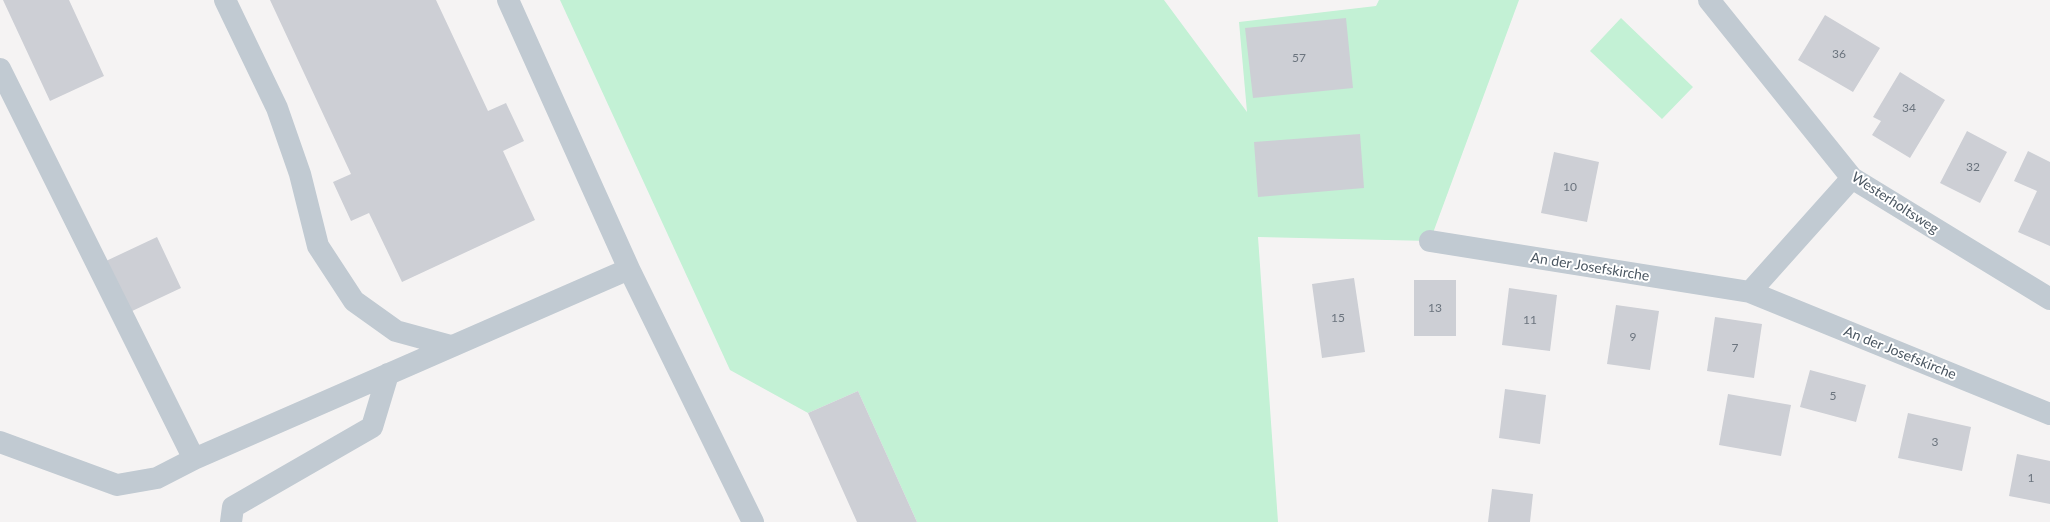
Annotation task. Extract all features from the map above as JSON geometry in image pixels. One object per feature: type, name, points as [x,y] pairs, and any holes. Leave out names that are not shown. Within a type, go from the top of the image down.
[{"type":"street","points":[[225,0],[277,108],[300,174],[318,246],[354,301],[396,331],[451,346]]},
{"type":"street","points":[[508,0],[628,269],[753,522]]},
{"type":"street","name":"Westerholtsweg","points":[[1709,0],[1852,178],[2050,299]]},
{"type":"street","points":[[0,69],[194,459]]},
{"type":"street","points":[[1750,292],[1852,178]]},
{"type":"street","name":"An der Josefskirche","points":[[1430,241],[1750,292],[2050,414]]},
{"type":"street","points":[[0,442],[118,485],[157,478],[194,459],[628,269]]},
{"type":"street","points":[[231,522],[233,507],[372,427],[388,374]]},
{"type":"green space","points":[[560,0],[1164,0],[1247,112],[1239,22],[1376,6],[1379,0],[1519,0],[1430,241],[1258,237],[1278,522],[917,522],[858,391],[808,413],[730,370]]},
{"type":"green space","points":[[1621,18],[1693,87],[1662,119],[1590,51]]},
{"type":"building","points":[[3,0],[69,0],[104,76],[50,101]]},
{"type":"building","points":[[270,0],[436,0],[488,111],[506,103],[524,141],[503,151],[535,220],[402,282],[369,213],[351,221],[333,182],[351,174]]},
{"type":"building","points":[[1825,15],[1880,48],[1853,92],[1798,60]]},
{"type":"building","points":[[1346,18],[1353,88],[1253,98],[1245,28]]},
{"type":"building","points":[[1900,72],[1945,100],[1910,158],[1872,135],[1881,121],[1873,117]]},
{"type":"building","points":[[1967,131],[2007,152],[1980,203],[1940,183]]},
{"type":"building","points":[[1360,134],[1364,188],[1258,197],[1254,142]]},
{"type":"building","points":[[2028,151],[2050,162],[2050,246],[2018,232],[2037,191],[2014,181]]},
{"type":"building","points":[[1554,152],[1599,162],[1587,222],[1541,213]]},
{"type":"building","points":[[157,237],[181,288],[130,312],[106,261]]},
{"type":"building","points":[[1354,278],[1365,352],[1322,358],[1312,284]]},
{"type":"building","points":[[1414,280],[1456,280],[1456,336],[1414,336]]},
{"type":"building","points":[[1509,288],[1557,295],[1550,351],[1502,345]]},
{"type":"building","points":[[1616,305],[1659,311],[1650,370],[1607,364]]},
{"type":"building","points":[[1715,317],[1762,324],[1754,378],[1707,371]]},
{"type":"building","points":[[1810,370],[1866,385],[1856,422],[1800,407]]},
{"type":"building","points":[[1505,389],[1546,395],[1540,444],[1499,438]]},
{"type":"building","points":[[858,391],[917,522],[857,522],[808,413]]},
{"type":"building","points":[[1728,394],[1791,405],[1781,456],[1719,445]]},
{"type":"building","points":[[1908,413],[1971,427],[1962,471],[1898,458]]},
{"type":"building","points":[[2017,454],[2050,461],[2050,504],[2009,496]]},
{"type":"building","points":[[1492,489],[1533,494],[1530,522],[1488,522]]}]
